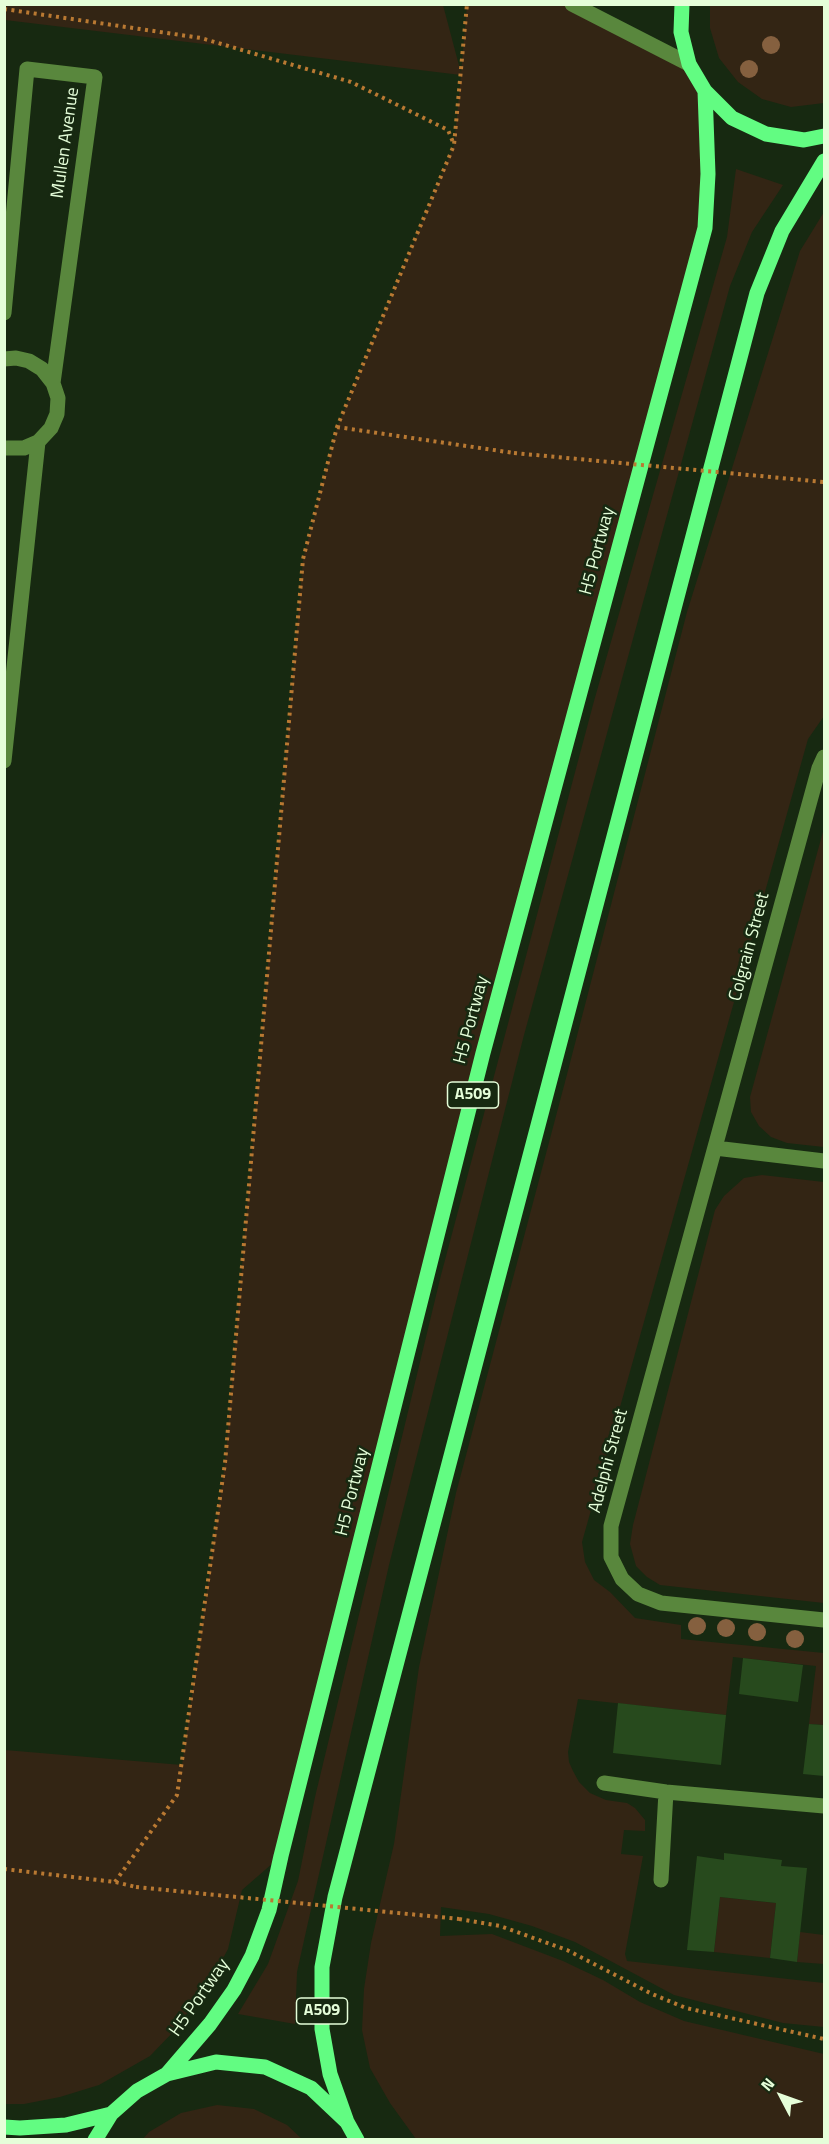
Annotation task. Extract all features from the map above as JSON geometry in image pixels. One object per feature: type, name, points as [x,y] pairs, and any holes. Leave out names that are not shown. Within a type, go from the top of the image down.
[{"type":"main road","points":[[682,4],[681,32],[689,64],[705,91],[732,118],[766,134],[804,140],[825,136]]},
{"type":"main road","name":"H5 Portway","points":[[167,2074],[210,2024],[234,1990],[252,1956],[269,1910],[483,1053],[705,228],[708,174],[705,91]]},
{"type":"main road","name":"A509","points":[[357,2139],[347,2122],[330,2074],[322,2029],[322,1967],[335,1897],[757,293],[782,231],[825,161]]},
{"type":"main road","name":"A509","points":[[95,2139],[111,2114],[137,2091],[167,2074],[216,2062],[265,2067],[311,2088],[347,2122]]},
{"type":"main road","points":[[4,2127],[66,2125],[111,2114]]},
{"type":"street","points":[[572,4],[689,64]]},
{"type":"street","name":"Mullen Avenue","points":[[4,313],[27,69],[95,77],[53,383]]},
{"type":"street","points":[[4,359],[16,358],[29,361],[42,369],[53,383],[58,398],[57,414],[51,428],[38,442],[24,448],[4,448]]},
{"type":"street","points":[[4,761],[38,442]]},
{"type":"street","name":"Colgrain Street","points":[[715,1148],[819,768],[825,757]]},
{"type":"street","points":[[715,1148],[825,1161]]},
{"type":"street","name":"Adelphi Street","points":[[715,1148],[611,1526],[610,1557],[622,1580],[638,1594],[661,1603],[825,1620]]},
{"type":"street","points":[[604,1783],[666,1792],[825,1806]]},
{"type":"street","points":[[661,1880],[666,1792]]},
{"type":"path","points":[[115,1882],[177,1795],[225,1463],[303,559],[337,427],[454,145],[467,4]]},
{"type":"path","points":[[4,9],[201,38],[351,82],[448,130],[454,145]]},
{"type":"path","points":[[337,427],[514,453],[825,483]]},
{"type":"path","points":[[4,1869],[115,1882],[136,1887],[459,1919],[500,1926],[567,1950],[652,1994],[686,2008],[825,2039]]},
{"type":"shaded area","points":[[5,4],[443,5],[461,73],[467,5],[572,5],[689,64],[705,91],[705,228],[281,1856],[242,1890],[228,1949],[212,1979],[175,2030],[150,2056],[99,2085],[60,2097],[24,2104],[5,2104],[5,1750],[182,1765],[225,1463],[303,559],[337,427],[454,145],[461,75],[5,20]]},
{"type":"shaded area","points":[[710,5],[824,5],[824,103],[791,107],[762,99],[738,82],[719,58],[710,28]]},
{"type":"shaded area","points":[[736,169],[783,185],[752,232],[730,286],[524,1035],[389,1565],[297,1972],[295,2024],[238,2014],[268,1964],[298,1881],[315,1797],[441,1275],[594,701],[727,237]]},
{"type":"shaded area","points":[[824,212],[824,716],[808,739],[582,1542],[585,1562],[594,1580],[610,1592],[635,1618],[681,1625],[681,1639],[824,1653],[824,1725],[809,1724],[816,1666],[733,1657],[726,1715],[578,1699],[568,1752],[573,1771],[579,1782],[590,1793],[606,1800],[627,1803],[635,1808],[645,1820],[645,1831],[624,1830],[621,1854],[643,1856],[625,1954],[627,1961],[824,1983],[824,2027],[783,2023],[674,1995],[575,1942],[532,1926],[489,1914],[441,1907],[440,1936],[492,1934],[563,1961],[603,1980],[640,2002],[684,2021],[824,2054],[824,2139],[416,2139],[390,2103],[370,2068],[362,2030],[364,1989],[371,1943],[394,1844],[419,1667],[456,1493],[687,612],[800,251]]},
{"type":"shaded area","points":[[824,828],[824,1147],[787,1143],[771,1137],[759,1126],[751,1112],[750,1097]]},
{"type":"shaded area","points":[[762,1175],[824,1182],[824,1603],[660,1585],[636,1566],[630,1544],[715,1210],[724,1196],[744,1178]]},
{"type":"shaded area","points":[[720,1897],[776,1903],[770,1958],[714,1952]]},
{"type":"shaded area","points":[[800,1932],[824,1935],[824,1964],[797,1962]]},
{"type":"shaded area","points":[[217,2105],[254,2109],[287,2125],[302,2139],[143,2139],[149,2132],[181,2113]]},
{"type":"building","points":[[743,1658],[803,1665],[798,1702],[739,1694]]},
{"type":"building","points":[[618,1703],[726,1715],[721,1765],[613,1753]]},
{"type":"building","points":[[809,1724],[824,1725],[824,1776],[803,1774]]},
{"type":"building","points":[[724,1853],[782,1860],[781,1866],[807,1868],[797,1962],[770,1958],[776,1903],[720,1897],[714,1952],[687,1950],[697,1856],[724,1860]]}]
